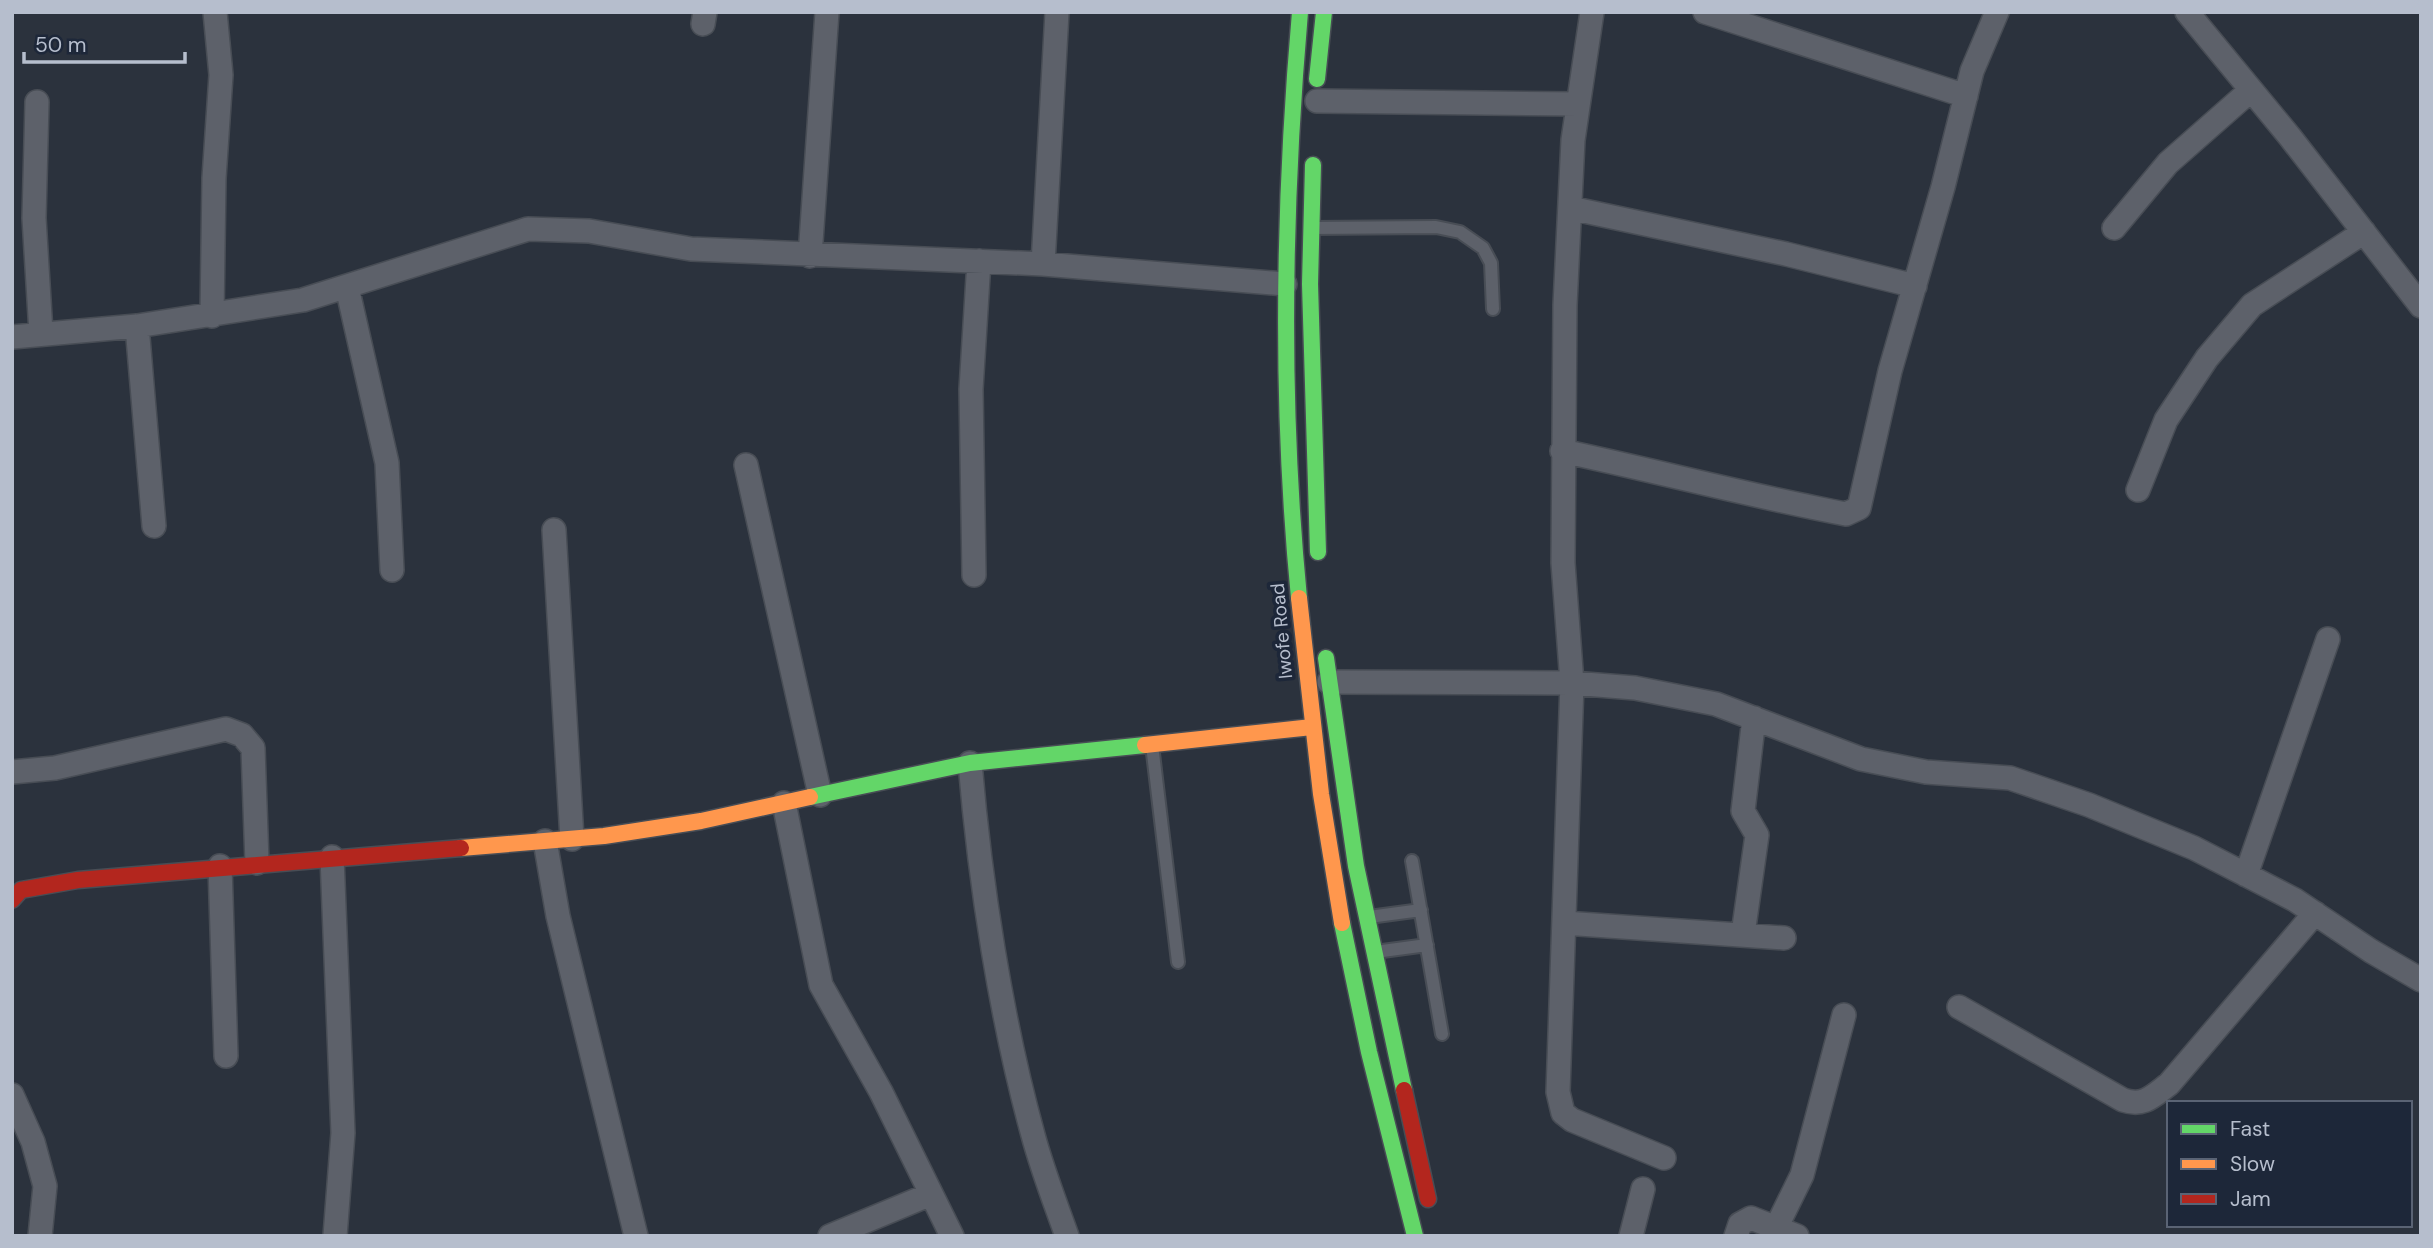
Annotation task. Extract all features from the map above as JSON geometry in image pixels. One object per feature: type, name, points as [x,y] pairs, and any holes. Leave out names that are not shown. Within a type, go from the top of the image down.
[{"type":"street","points":[[212,316],[214,178],[221,75],[215,12]]},
{"type":"street","points":[[810,256],[827,12]]},
{"type":"street","points":[[1043,264],[1056,12]]},
{"type":"street","name":"Iwofe Road","points":[[1300,12],[1284,284],[1290,468],[1300,619],[1332,869],[1380,1101],[1415,1236]]},
{"type":"street","points":[[1324,12],[1316,107],[1578,104]]},
{"type":"street","points":[[1592,12],[1578,104],[1570,208],[1562,452],[1563,563],[1572,683],[1558,1092],[1563,1113],[1586,1127],[1664,1158]]},
{"type":"street","points":[[1705,12],[1966,96]]},
{"type":"street","points":[[1562,452],[1671,474],[1757,498],[1846,514],[1859,508],[1890,371],[1972,71],[1997,12]]},
{"type":"street","points":[[2187,12],[2421,306]]},
{"type":"street","points":[[2114,228],[2168,163],[2251,90]]},
{"type":"street","points":[[37,102],[34,218],[41,333]]},
{"type":"street","points":[[1314,149],[1311,228],[1313,467],[1319,563]]},
{"type":"street","points":[[1570,208],[1786,254],[1915,286]]},
{"type":"street","points":[[12,337],[137,326],[303,300],[528,229],[589,231],[691,249],[1043,264],[1284,284]]},
{"type":"street","points":[[2138,490],[2166,420],[2207,358],[2252,305],[2364,232]]},
{"type":"street","points":[[974,575],[971,389],[979,261]]},
{"type":"street","points":[[346,287],[387,463],[392,570]]},
{"type":"street","points":[[137,326],[154,526]]},
{"type":"street","points":[[746,465],[820,795]]},
{"type":"street","points":[[555,530],[572,839]]},
{"type":"street","points":[[2246,875],[2328,639]]},
{"type":"street","points":[[1325,643],[1356,866],[1432,1213]]},
{"type":"street","points":[[1329,682],[1572,683],[1635,688],[1716,704],[1861,759],[1926,772],[2010,778],[2194,848],[2315,913],[2421,980]]},
{"type":"street","points":[[1743,934],[1757,835],[1743,811],[1754,718]]},
{"type":"street","points":[[12,900],[21,890],[78,880],[219,866],[572,839],[701,821],[970,764],[1312,727]]},
{"type":"street","points":[[12,772],[55,768],[226,729],[242,735],[253,748],[257,863]]},
{"type":"street","points":[[970,764],[976,837],[1007,1018],[1033,1135],[1066,1236]]},
{"type":"street","points":[[784,803],[821,985],[881,1092],[952,1236]]},
{"type":"street","points":[[544,841],[558,916],[636,1236]]},
{"type":"street","points":[[332,857],[342,1133],[335,1236]]},
{"type":"street","points":[[219,866],[226,1056]]},
{"type":"street","points":[[1959,1007],[2123,1100],[2135,1104],[2146,1102],[2169,1084],[2315,913]]},
{"type":"street","points":[[1564,923],[1784,938]]},
{"type":"street","points":[[1736,1236],[1740,1224],[1751,1218],[1786,1232],[1844,1015]]},
{"type":"street","points":[[12,1095],[33,1142],[45,1186],[40,1236]]},
{"type":"street","points":[[1632,1236],[1643,1189]]},
{"type":"street","points":[[830,1236],[931,1194]]},
{"type":"lane","points":[[1311,228],[1436,227],[1460,232],[1483,248],[1491,263],[1493,309]]},
{"type":"lane","points":[[1152,744],[1178,962]]},
{"type":"lane","points":[[1412,861],[1442,1034]]},
{"type":"lane","points":[[1367,917],[1421,910]]},
{"type":"lane","points":[[1374,952],[1427,945]]},
{"type":"traffic: fast","points":[[1299,598],[1289,452],[1286,305],[1290,159],[1300,12]]},
{"type":"traffic: fast","points":[[1317,79],[1324,12]]},
{"type":"traffic: fast","points":[[1313,165],[1310,284],[1318,552]]},
{"type":"traffic: fast","points":[[1326,658],[1356,866],[1404,1090]]},
{"type":"traffic: fast","points":[[810,797],[970,763],[1145,745]]},
{"type":"traffic: fast","points":[[1342,923],[1369,1052],[1415,1236]]},
{"type":"traffic: slow","points":[[1299,598],[1321,794],[1342,923]]},
{"type":"traffic: slow","points":[[1145,745],[1312,727]]},
{"type":"traffic: slow","points":[[461,848],[604,836],[701,821],[810,797]]},
{"type":"traffic: jam","points":[[12,900],[21,890],[78,880],[461,848]]},
{"type":"traffic: jam","points":[[1404,1090],[1428,1199]]}]
